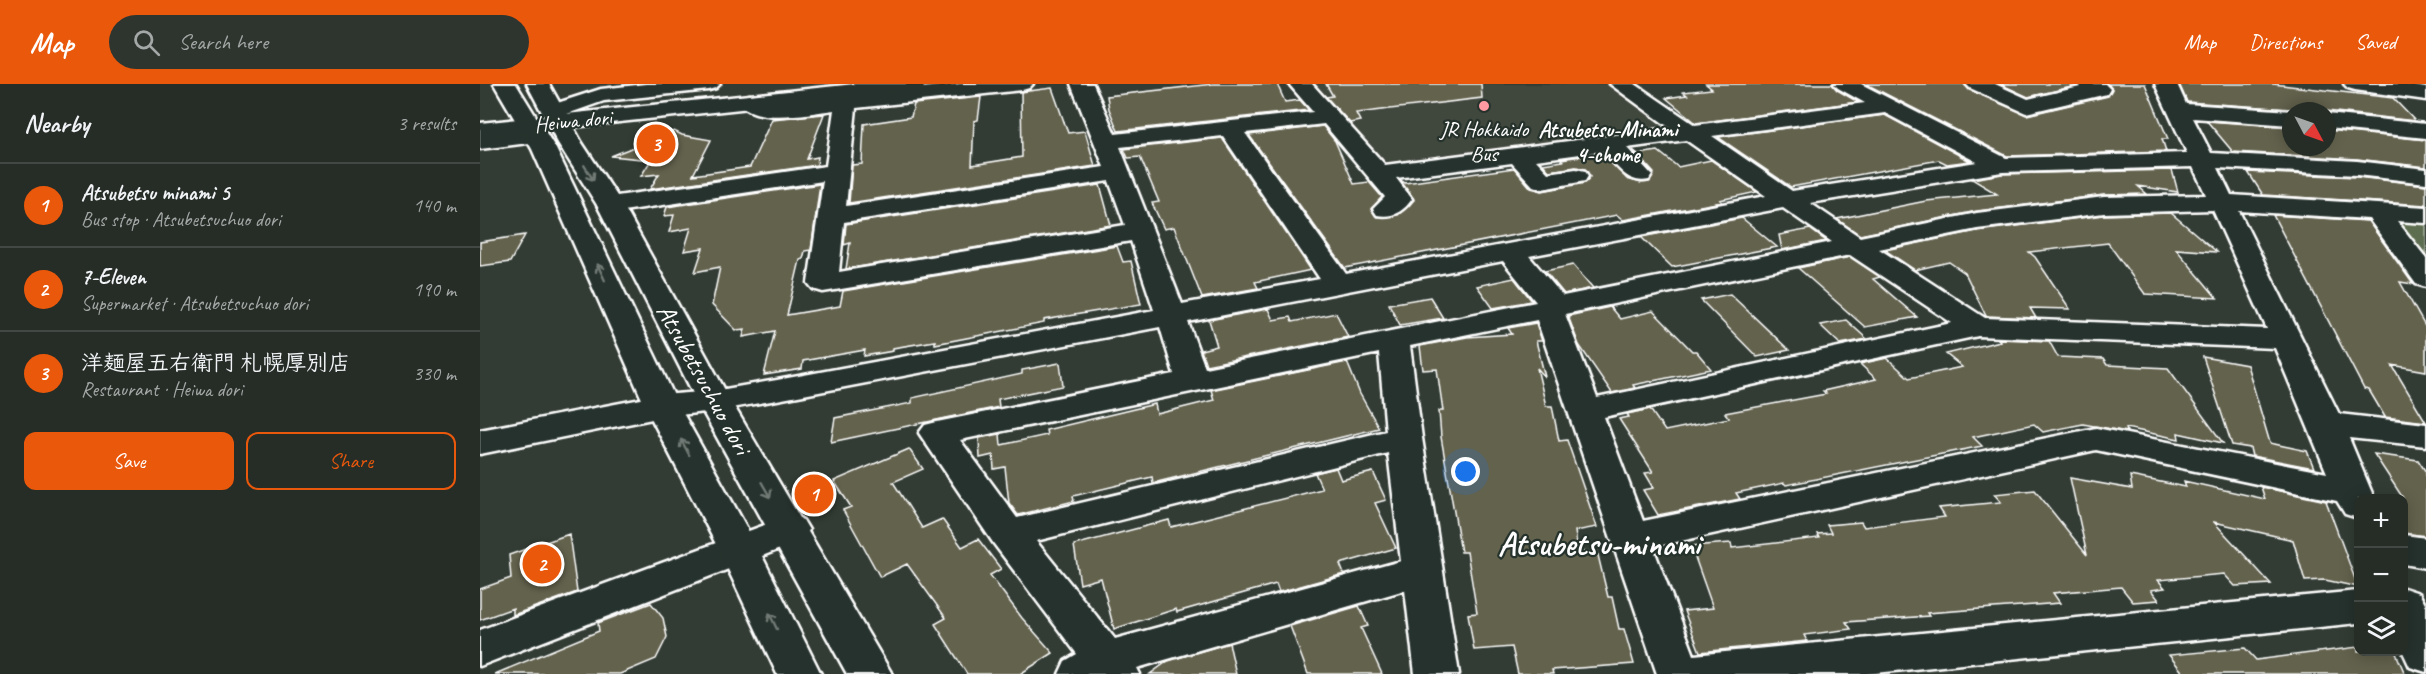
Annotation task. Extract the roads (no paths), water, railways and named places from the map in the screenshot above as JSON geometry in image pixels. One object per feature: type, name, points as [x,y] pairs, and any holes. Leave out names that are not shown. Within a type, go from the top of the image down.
[{"type":"main road","name":"Atsubetsuchuo dori","points":[[505,84],[610,206],[714,401],[870,674]]},
{"type":"main road","name":"Atsubetsuchuo dori","points":[[538,84],[540,122],[662,406],[739,550],[798,674]]},
{"type":"main road","points":[[480,142],[540,122],[601,95],[709,84]]},
{"type":"main road","name":"Heiwa dori","points":[[480,130],[819,84]]},
{"type":"main road","name":"Heiwa dori","points":[[480,119],[540,122],[916,84]]},
{"type":"main road","points":[[750,102],[772,110],[1022,84]]},
{"type":"main road","points":[[1082,84],[1107,142],[1172,315],[1193,382]]},
{"type":"main road","points":[[1300,84],[1379,173],[1398,199],[1386,208]]},
{"type":"main road","points":[[1621,84],[1855,246],[1978,327]]},
{"type":"main road","points":[[1845,84],[2002,165]]},
{"type":"main road","points":[[1977,84],[2026,106],[2099,88],[2088,84]]},
{"type":"main road","points":[[2166,84],[2204,160],[2326,424],[2354,495]]},
{"type":"main road","points":[[2355,84],[2426,94]]},
{"type":"main road","points":[[846,103],[823,283],[1140,231]]},
{"type":"main road","points":[[1379,173],[1890,106]]},
{"type":"main road","points":[[2178,110],[2282,117]]},
{"type":"main road","points":[[1107,142],[1328,117]]},
{"type":"main road","points":[[2336,122],[2426,131]]},
{"type":"main road","points":[[1230,129],[1338,283]]},
{"type":"main road","points":[[1610,143],[1640,174]]},
{"type":"main road","points":[[1518,155],[1542,181],[1576,176]]},
{"type":"main road","points":[[480,442],[662,406],[714,401],[1789,200],[2002,165],[2204,160],[2357,168],[2426,176]]},
{"type":"main road","points":[[610,206],[836,172]]},
{"type":"main road","points":[[830,216],[1118,172]]},
{"type":"main road","points":[[1422,570],[1102,669],[937,433],[1977,221],[2093,206],[2222,202],[2426,215]]},
{"type":"main road","points":[[2377,212],[2426,278]]},
{"type":"main road","points":[[1509,251],[1552,308],[1584,411],[1678,674]]},
{"type":"main road","points":[[1584,411],[1978,327],[2287,339]]},
{"type":"main road","points":[[1394,341],[1404,438],[1437,674]]},
{"type":"main road","points":[[2326,424],[2426,435]]},
{"type":"main road","points":[[1008,534],[1404,438]]},
{"type":"main road","points":[[1629,538],[2096,439],[2354,498]]},
{"type":"main road","points":[[480,648],[789,530]]},
{"type":"main road","points":[[2408,551],[2426,553]]},
{"type":"main road","points":[[1688,674],[2354,607]]},
{"type":"main road","points":[[2408,615],[2426,654]]},
{"type":"place","name":"JR Hokkaido Bus","points":[[1484,106]]},
{"type":"place","name":"洋麺屋五右衛門 札幌厚別店","points":[[656,144]]},
{"type":"place","name":"Atsubetsu minami 5","points":[[814,494]]},
{"type":"place","name":"7-Eleven","points":[[542,564]]},
{"type":"district","name":"Atsubetsu-Minami 4-chome","points":[[1608,142]]},
{"type":"district","name":"Atsubetsu-minami","points":[[1599,544]]}]
